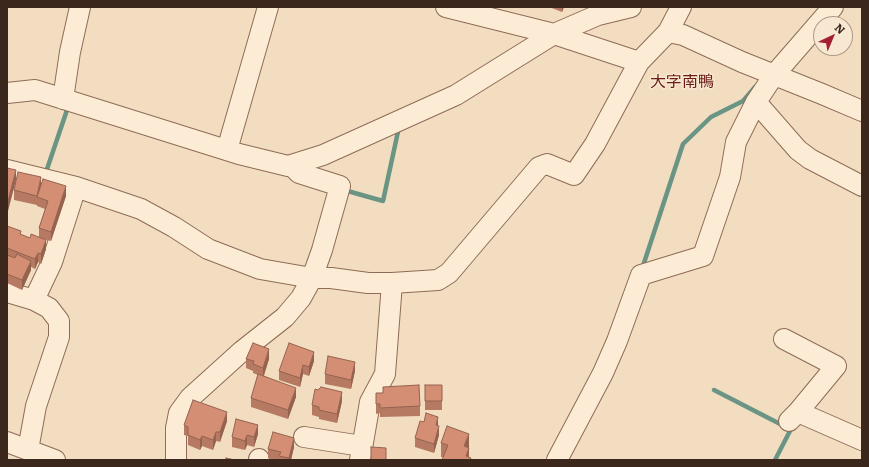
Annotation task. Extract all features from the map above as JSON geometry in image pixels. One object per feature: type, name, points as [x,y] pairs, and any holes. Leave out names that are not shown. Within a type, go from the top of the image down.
[{"type":"street","points":[[63,99],[70,52],[80,7]]},
{"type":"street","points":[[227,150],[268,7]]},
{"type":"street","points":[[446,7],[554,34],[639,62]]},
{"type":"street","points":[[7,93],[35,90],[227,150],[288,166],[323,155],[456,95],[554,34],[598,15],[631,7]]},
{"type":"street","points":[[7,170],[76,187],[141,209],[174,227],[208,249],[260,269],[312,278],[331,278],[368,283],[438,280],[449,273],[539,167],[547,164],[574,175],[595,144],[639,62],[668,32],[681,7]]},
{"type":"street","points":[[558,460],[603,373],[617,342],[641,275],[703,256],[730,177],[736,142],[756,102],[774,75],[833,7]]},
{"type":"street","points":[[668,32],[683,35],[742,62],[830,96],[862,111]]},
{"type":"street","points":[[756,102],[798,150],[810,159],[862,186]]},
{"type":"street","points":[[176,460],[176,428],[180,413],[190,398],[242,351],[285,317],[300,298],[312,278],[322,250],[340,186],[299,173],[291,165]]},
{"type":"street","points":[[34,300],[52,262],[76,187]]},
{"type":"street","points":[[304,437],[361,453],[370,402],[385,374],[392,282]]},
{"type":"street","points":[[7,292],[34,300],[49,308],[59,321],[59,337],[36,406],[28,450]]},
{"type":"street","points":[[784,340],[836,366],[793,417],[862,440]]},
{"type":"street","points":[[7,442],[55,460]]},
{"type":"building","points":[[7,168],[16,170],[7,205]]},
{"type":"building","points":[[18,172],[41,177],[37,196],[14,190]]},
{"type":"building","points":[[43,179],[66,186],[51,232],[39,228],[48,201],[37,197]]},
{"type":"building","points":[[7,226],[21,231],[20,234],[30,238],[31,234],[46,240],[41,254],[38,253],[35,259],[7,248]]},
{"type":"building","points":[[17,254],[31,261],[22,280],[7,274],[7,255],[15,258]]},
{"type":"building","points":[[253,343],[269,349],[263,368],[253,364],[254,361],[246,359]]},
{"type":"building","points":[[289,343],[314,352],[309,367],[303,365],[300,378],[279,371]]},
{"type":"building","points":[[328,356],[355,362],[351,380],[325,374]]},
{"type":"building","points":[[258,374],[296,388],[288,410],[251,398]]},
{"type":"building","points":[[419,385],[420,406],[380,408],[380,404],[376,404],[376,393],[383,393],[383,387]]},
{"type":"building","points":[[425,385],[442,385],[442,401],[425,401]]},
{"type":"building","points":[[321,387],[342,392],[337,414],[319,410],[319,407],[312,405],[315,389],[318,390]]},
{"type":"building","points":[[193,400],[227,412],[220,432],[216,432],[213,440],[202,436],[200,440],[188,435],[188,427],[184,425]]},
{"type":"building","points":[[426,413],[438,417],[436,425],[439,426],[434,444],[415,438],[420,421],[424,422]]},
{"type":"building","points":[[236,419],[258,425],[254,437],[247,435],[245,441],[232,437]]},
{"type":"building","points":[[447,426],[469,434],[464,446],[469,448],[466,456],[471,458],[470,460],[442,460],[448,445],[441,443]]},
{"type":"building","points":[[273,432],[294,438],[289,458],[279,456],[281,452],[268,449]]},
{"type":"building","points":[[371,447],[386,448],[386,460],[371,460]]},
{"type":"waterway","points":[[642,269],[683,144],[711,117],[743,101],[755,87]]},
{"type":"waterway","points":[[45,175],[67,110]]},
{"type":"waterway","points":[[344,190],[383,201],[399,127]]},
{"type":"waterway","points":[[714,390],[784,426]]},
{"type":"waterway","points":[[775,460],[791,429]]},
{"type":"district","name":"大字南鴨","points":[[682,82]]}]
